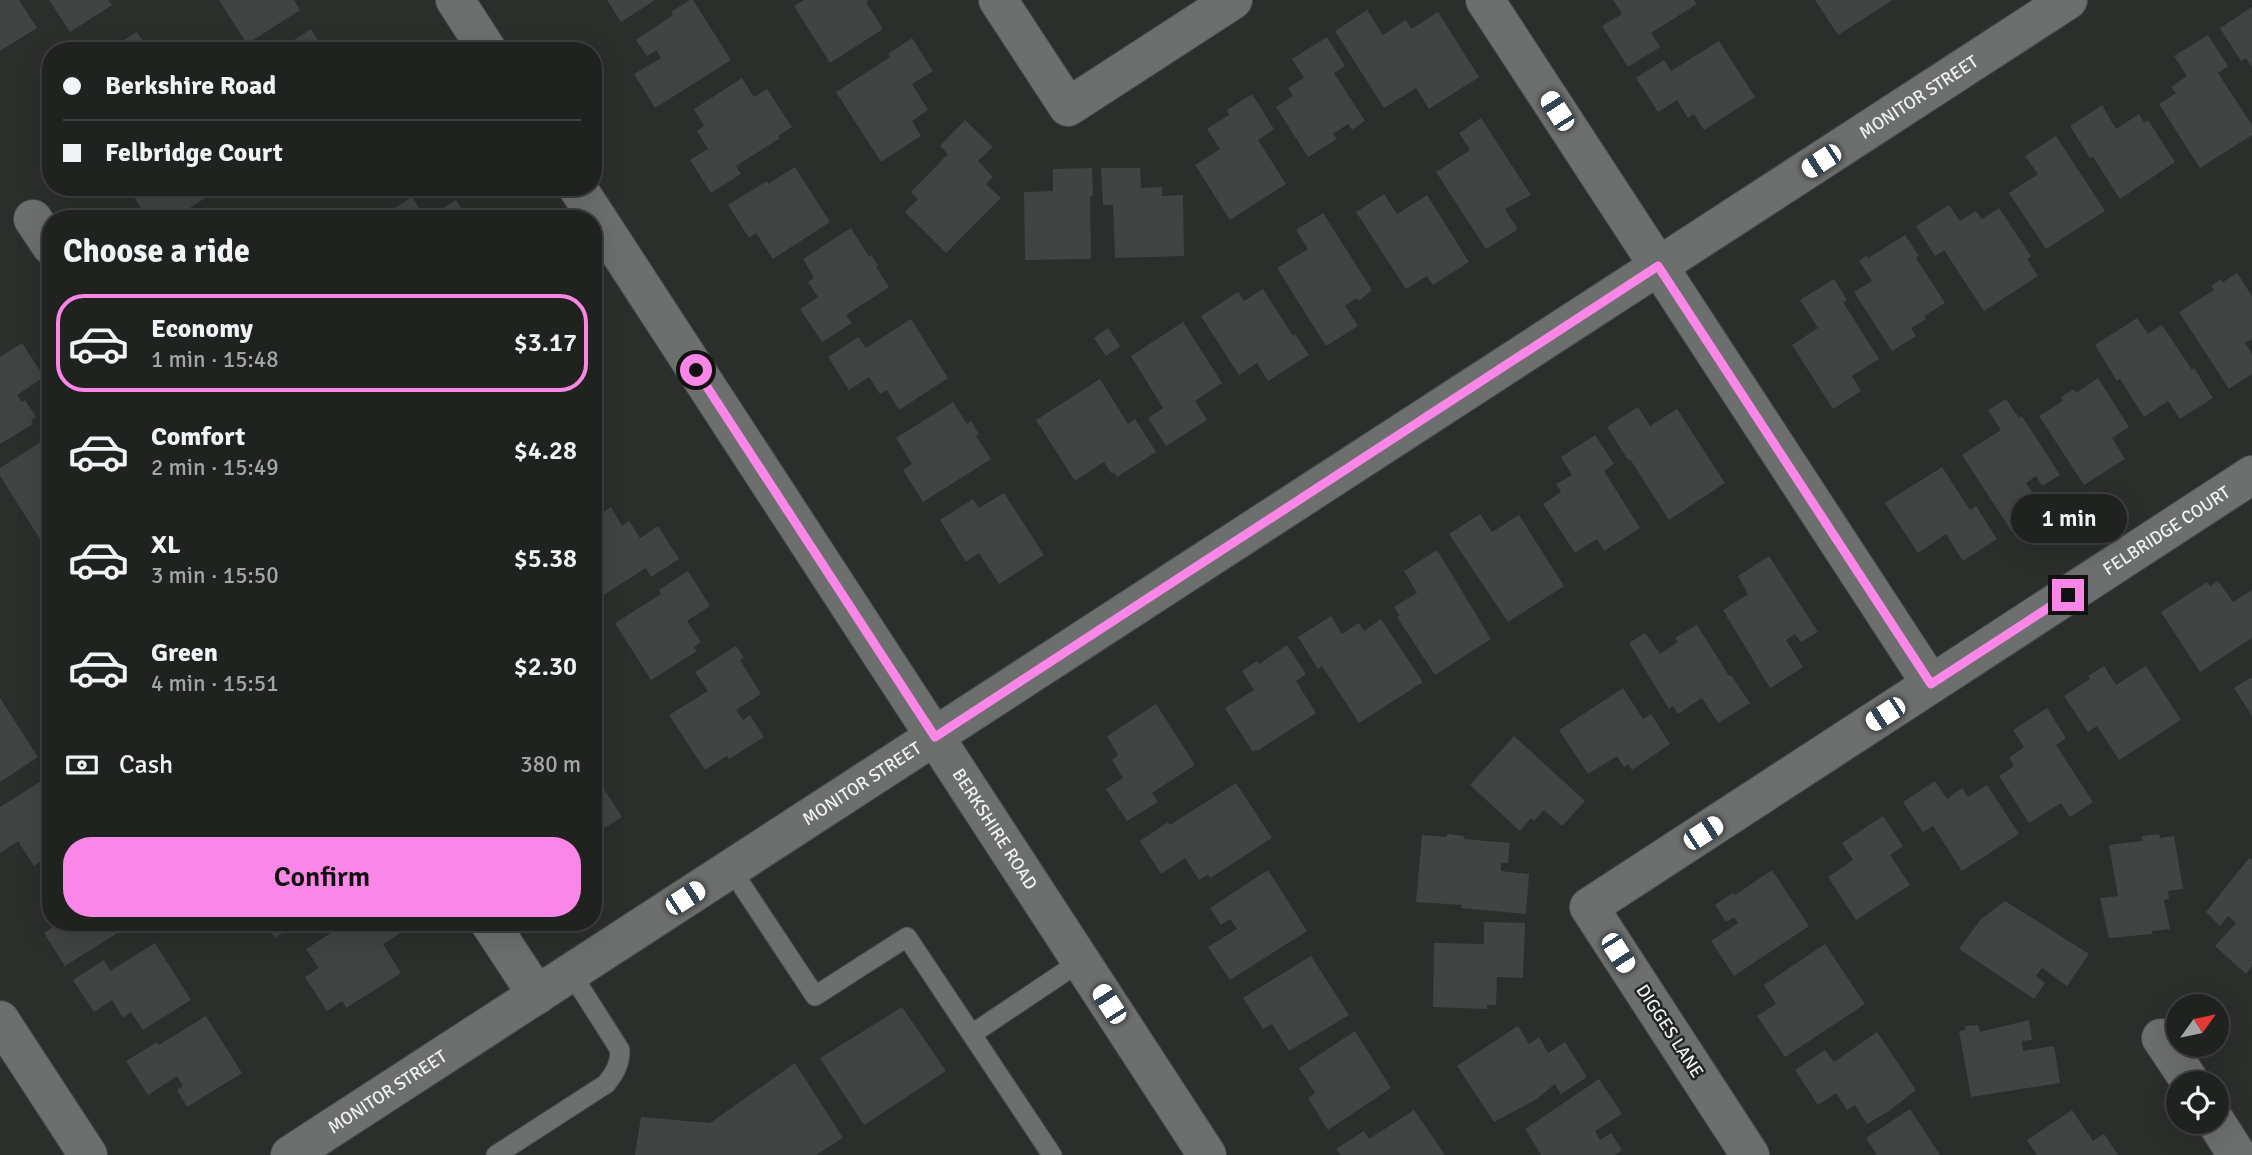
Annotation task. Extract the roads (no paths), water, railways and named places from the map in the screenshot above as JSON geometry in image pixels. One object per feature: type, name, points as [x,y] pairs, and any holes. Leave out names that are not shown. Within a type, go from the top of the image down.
[{"type":"street","points":[[455,0],[482,42]]},
{"type":"street","points":[[998,0],[1068,107],[1233,0]]},
{"type":"street","points":[[1485,0],[1931,684]]},
{"type":"street","name":"MONITOR STREET","points":[[290,1155],[1658,266],[2056,3]]},
{"type":"street","name":"BERKSHIRE ROAD","points":[[602,225],[1207,1155]]},
{"type":"street","name":"FELBRIDGE COURT","points":[[1589,907],[2252,475]]},
{"type":"street","name":"DIGGES LANE","points":[[1589,907],[1750,1155]]},
{"type":"street","points":[[495,931],[537,995]]},
{"type":"street","points":[[0,1020],[88,1155]]},
{"type":"street","points":[[2161,1038],[2183,1071]]},
{"type":"street","points":[[2224,1134],[2238,1155]]},
{"type":"lane","points":[[731,869],[815,996],[907,937],[1052,1155]]},
{"type":"lane","points":[[972,1034],[1081,961]]},
{"type":"lane","points":[[496,1155],[606,1084],[620,1060],[620,1050],[571,973]]}]
